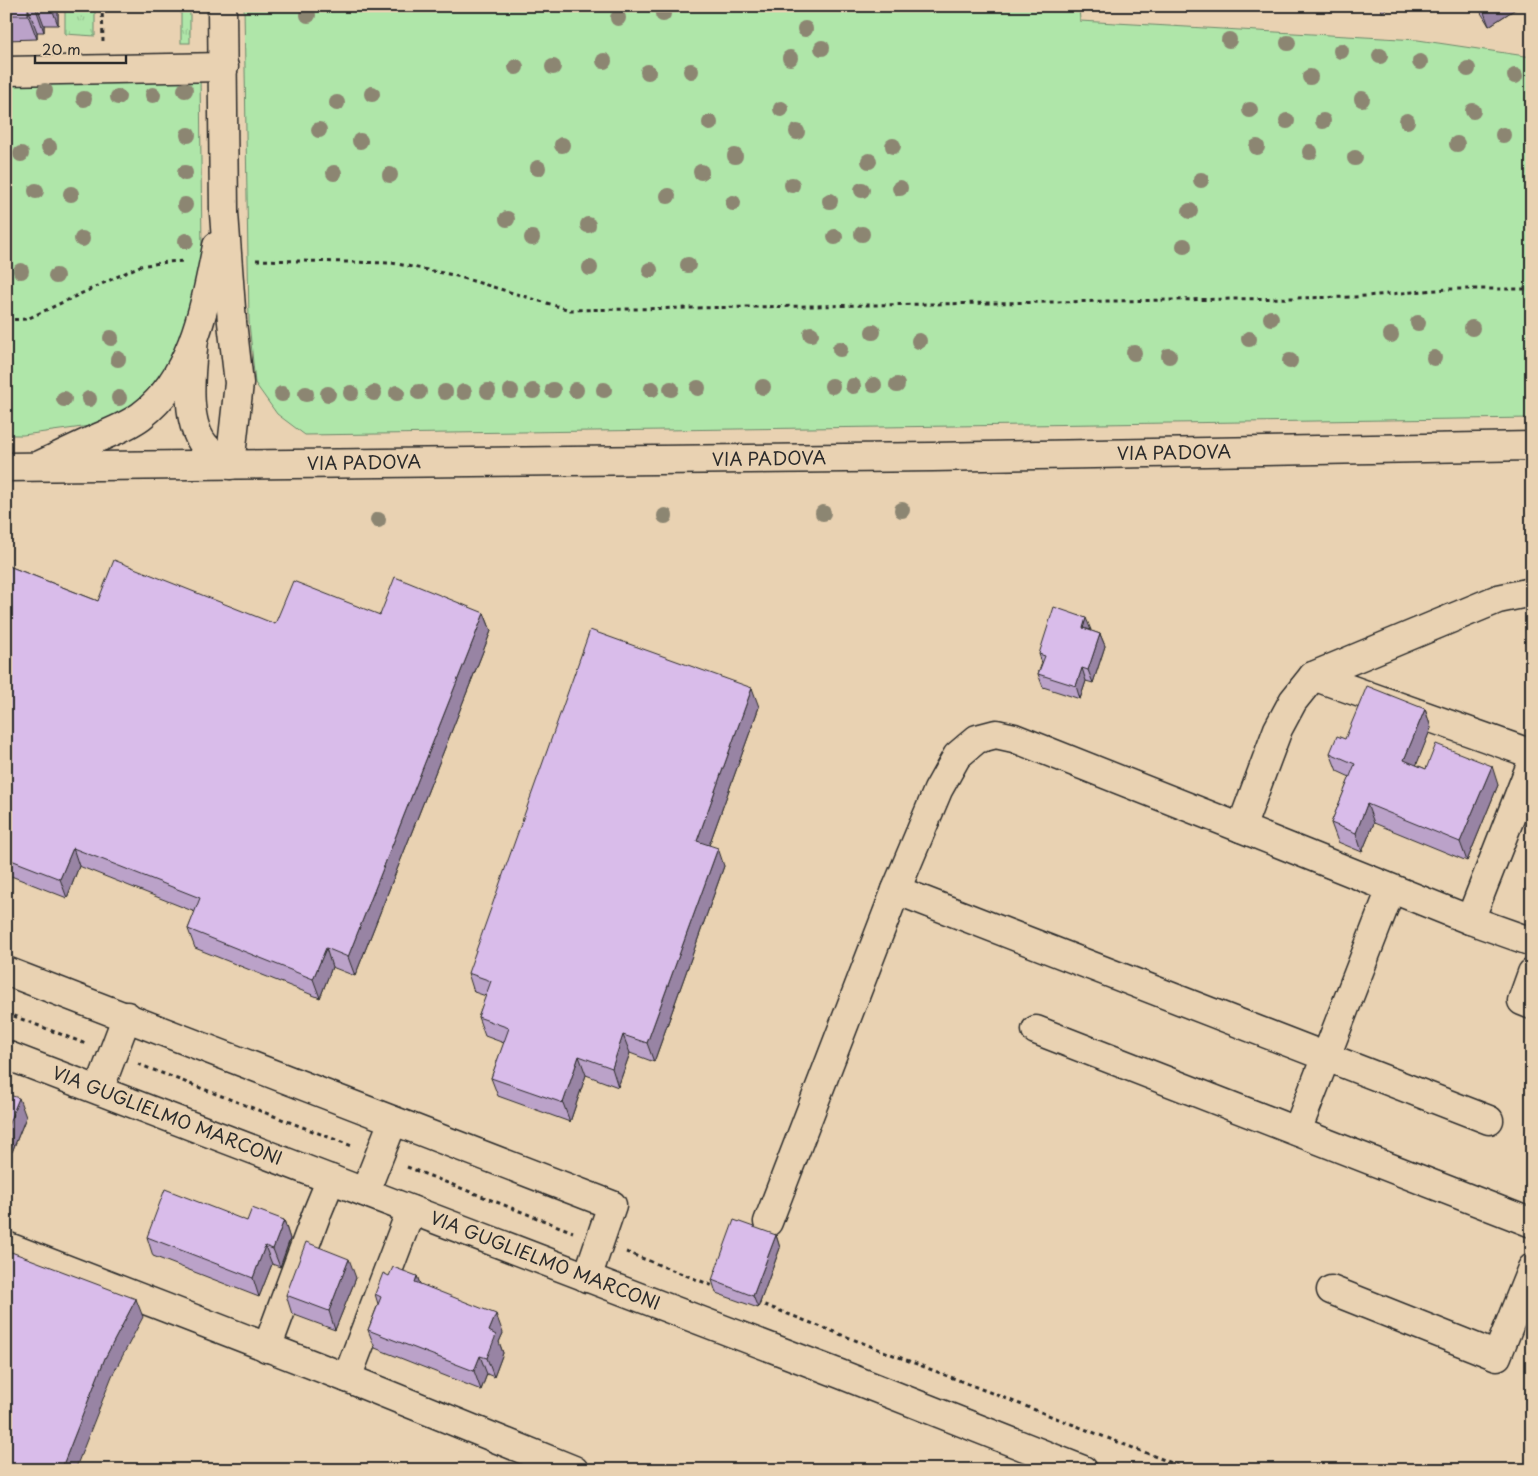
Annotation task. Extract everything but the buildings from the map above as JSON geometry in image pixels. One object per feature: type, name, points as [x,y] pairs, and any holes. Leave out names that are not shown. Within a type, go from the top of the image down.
[{"type":"main road","points":[[222,6],[224,213],[221,261],[232,322],[239,383],[230,465]]},
{"type":"main road","points":[[6,71],[224,67]]},
{"type":"main road","points":[[38,466],[124,426],[140,417],[152,407],[172,383],[194,339],[221,261]]},
{"type":"main road","points":[[194,339],[190,393],[192,413],[197,432],[207,448],[230,465]]},
{"type":"main road","name":"VIA PADOVA","points":[[6,467],[933,457],[1532,446]]},
{"type":"main road","points":[[1241,828],[1278,730],[1292,701],[1313,676],[1498,599],[1532,592]]},
{"type":"main road","points":[[1313,676],[1532,754]]},
{"type":"main road","points":[[768,1222],[896,890],[938,790],[957,756],[977,739],[996,734],[1014,738],[1391,889],[1532,942]]},
{"type":"main road","points":[[1470,920],[1529,776]]},
{"type":"main road","points":[[1297,1131],[1391,889]]},
{"type":"main road","points":[[896,890],[1489,1120]]},
{"type":"main road","points":[[6,971],[127,1016],[392,1121],[612,1205],[587,1278]]},
{"type":"main road","points":[[1532,973],[1522,1001],[1532,1005]]},
{"type":"main road","points":[[99,1090],[127,1016]]},
{"type":"main road","points":[[1036,1030],[1532,1223]]},
{"type":"main road","name":"VIA GUGLIELMO MARCONI","points":[[6,1055],[1083,1470]]},
{"type":"main road","points":[[365,1192],[392,1121]]},
{"type":"main road","points":[[267,1348],[331,1179]]},
{"type":"main road","points":[[347,1378],[411,1210]]},
{"type":"main road","points":[[6,1246],[347,1378],[574,1470]]},
{"type":"main road","points":[[1331,1290],[1497,1356],[1532,1268]]},
{"type":"path","points":[[6,320],[27,319],[140,266],[167,262],[273,260],[392,263],[453,275],[570,310],[1344,297],[1448,289],[1532,289]]},
{"type":"path","points":[[6,1013],[720,1288]]},
{"type":"path","points":[[756,1302],[1190,1470]]},
{"type":"green space","points":[[65,6],[95,6],[95,36],[65,34]]},
{"type":"green space","points":[[181,6],[190,6],[190,43],[181,43]]},
{"type":"green space","points":[[244,6],[1079,6],[1080,21],[1418,40],[1532,57],[1532,418],[305,435],[277,414],[255,383],[249,322]]},
{"type":"green space","points":[[200,75],[202,249],[193,315],[162,375],[127,414],[90,426],[23,435],[6,435],[6,79]]}]
